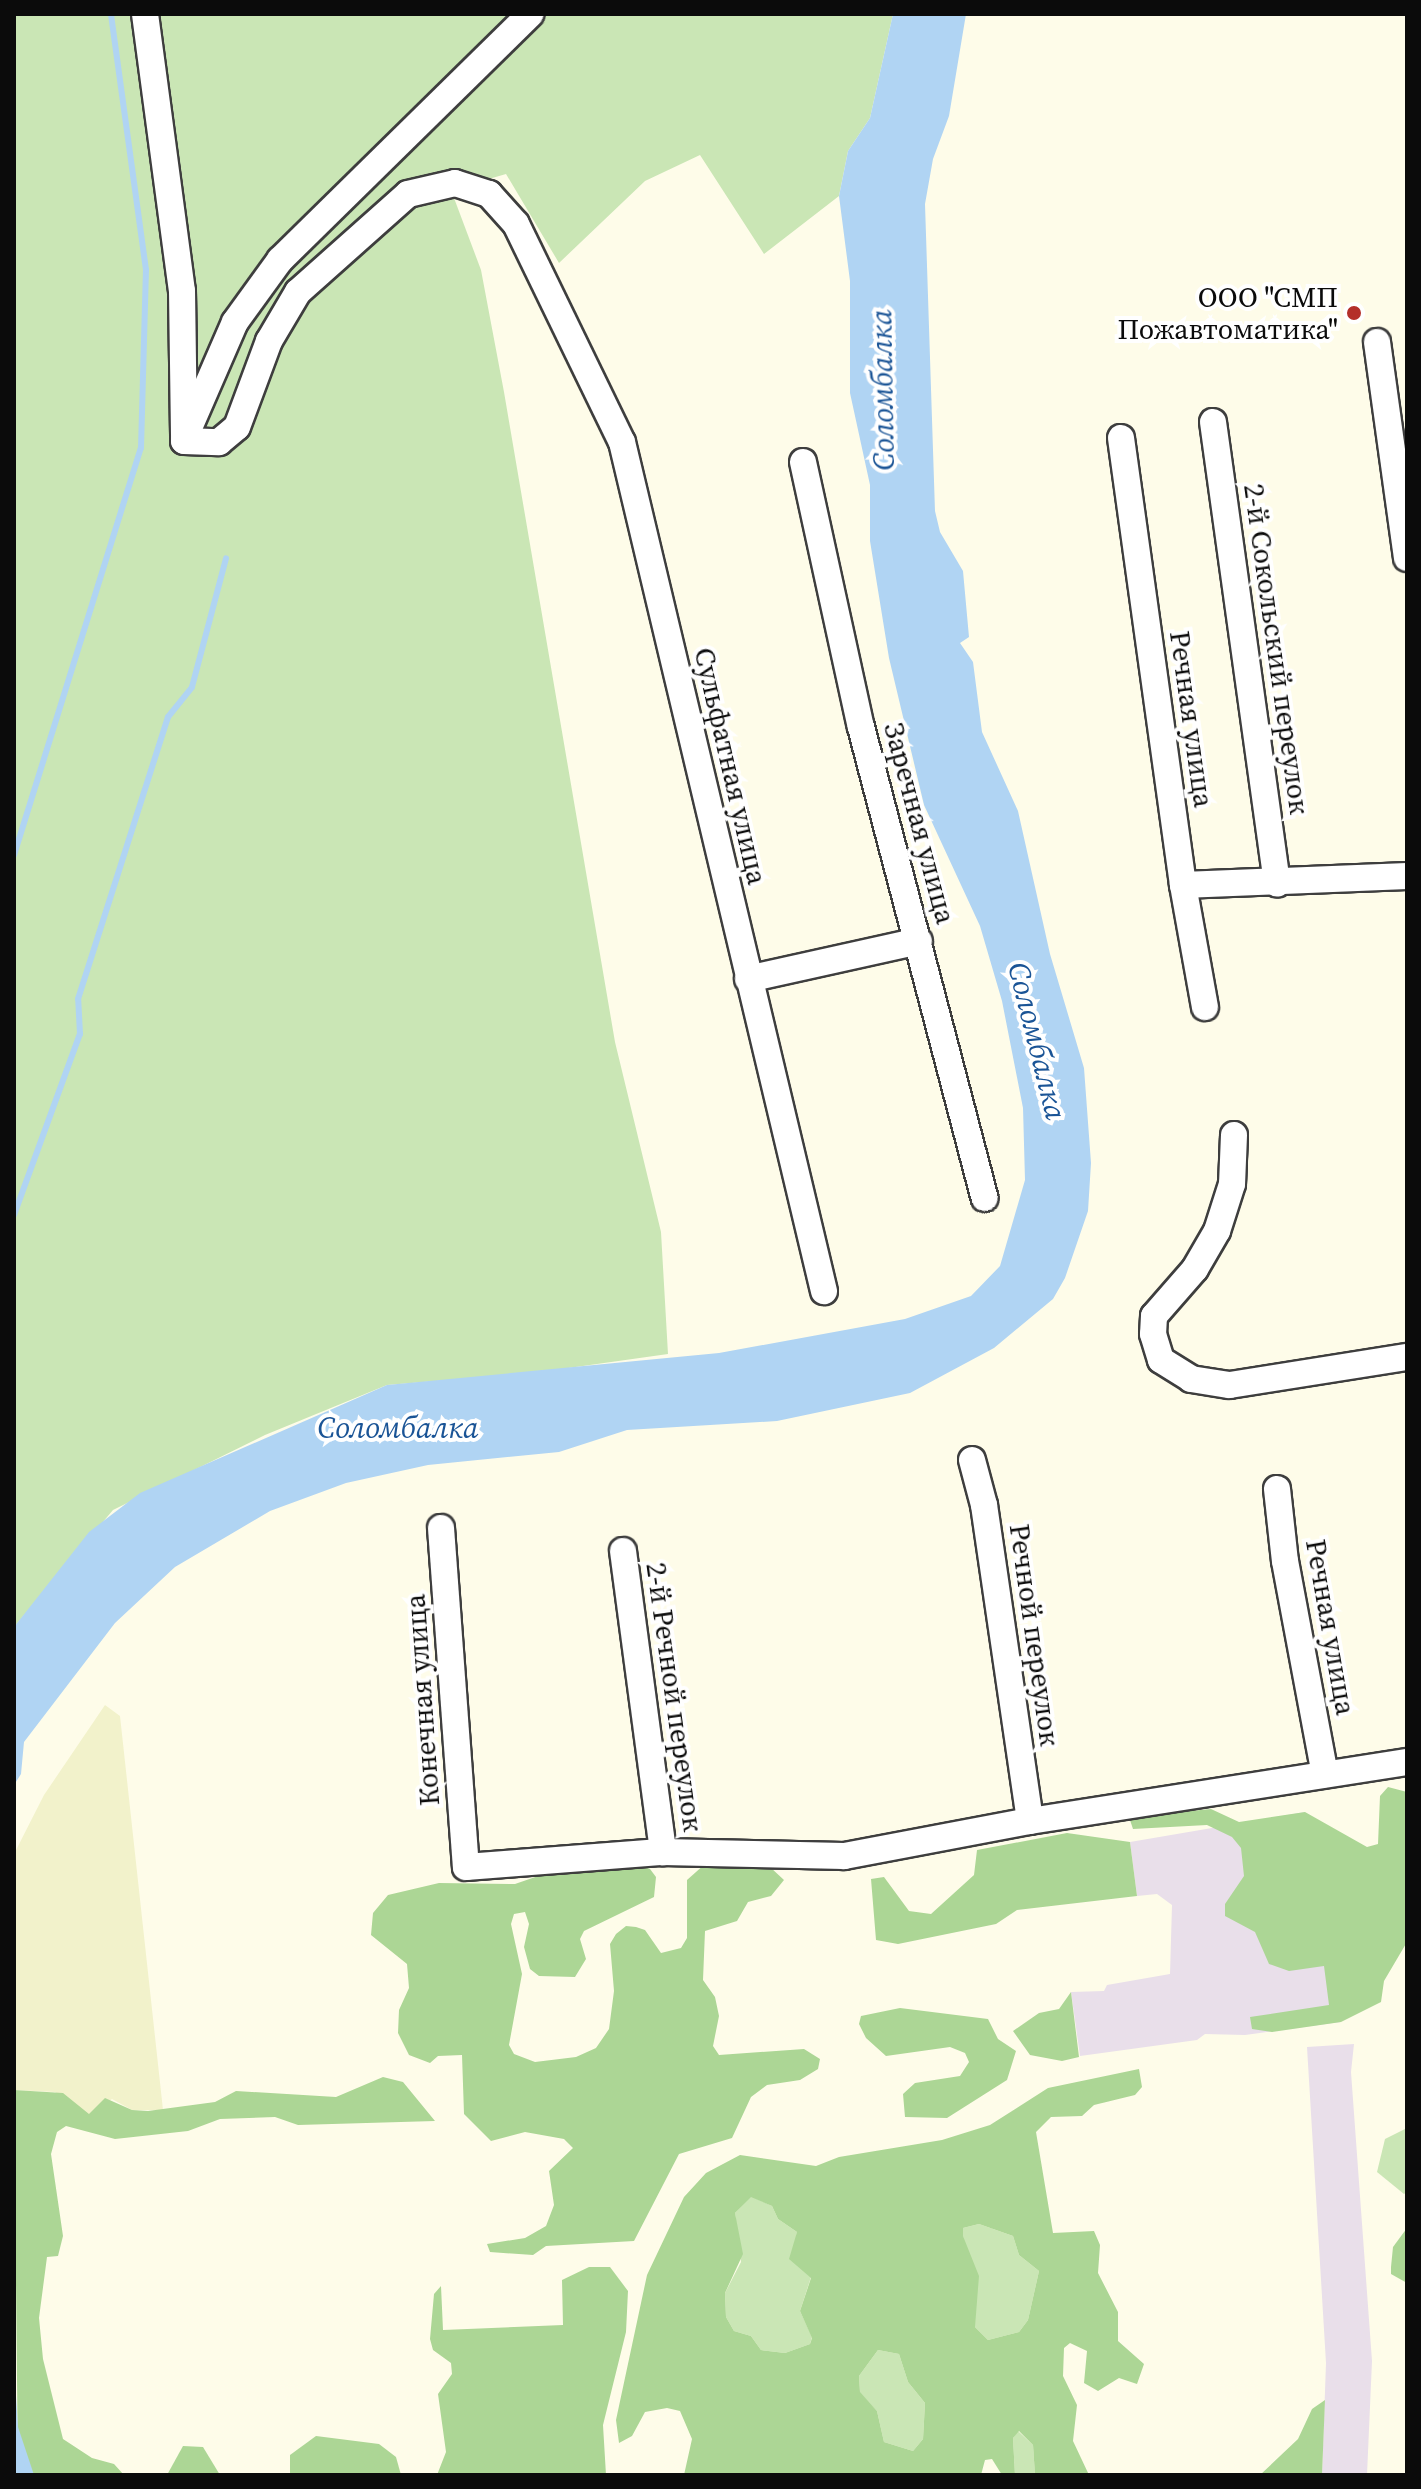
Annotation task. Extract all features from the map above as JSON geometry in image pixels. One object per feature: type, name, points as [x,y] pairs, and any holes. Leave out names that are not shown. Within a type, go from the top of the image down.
[{"type":"street","points":[[145,14],[182,291],[184,441]]},
{"type":"street","points":[[184,441],[235,322],[280,260],[530,14]]},
{"type":"street","name":"Сульфатная улица","points":[[184,441],[219,442],[237,427],[269,341],[298,292],[408,194],[455,183],[489,194],[516,224],[622,442],[824,1291]]},
{"type":"street","points":[[1377,342],[1407,558]]},
{"type":"street","name":"2-й Сокольский переулок","points":[[1213,422],[1277,884]]},
{"type":"street","name":"Речная улица","points":[[1121,438],[1183,885],[1205,1007]]},
{"type":"street","name":"Заречная улица","points":[[803,462],[861,727],[985,1198]]},
{"type":"street","points":[[1183,885],[1277,884],[1407,876]]},
{"type":"street","points":[[748,979],[919,941]]},
{"type":"street","points":[[1234,1135],[1232,1184],[1217,1231],[1195,1269],[1154,1316],[1153,1334],[1161,1360],[1191,1379],[1230,1385],[1407,1357]]},
{"type":"street","name":"Речной переулок","points":[[972,1460],[984,1505],[1030,1821]]},
{"type":"street","name":"Речная улица","points":[[1277,1489],[1285,1561],[1325,1774]]},
{"type":"street","name":"Конечная улица","points":[[441,1528],[466,1867],[663,1852]]},
{"type":"street","name":"2-й Речной переулок","points":[[623,1551],[663,1852]]},
{"type":"street","points":[[663,1852],[844,1856],[1030,1821],[1407,1762]]},
{"type":"shaded area","points":[[1305,1812],[1341,2022],[1245,2035],[1205,2034],[1197,2040],[1080,2056],[1071,1992],[1104,1991],[1107,1985],[1170,1974],[1172,1905],[1157,1894],[1137,1896],[1130,1842]]},
{"type":"shaded area","points":[[1354,2044],[1351,2072],[1372,2361],[1367,2475],[1322,2475],[1326,2363],[1307,2047]]},
{"type":"green space","points":[[14,14],[893,14],[870,118],[848,151],[839,196],[764,254],[700,155],[645,181],[559,263],[506,174],[451,190],[481,270],[615,1042],[661,1232],[668,1354],[533,1373],[387,1385],[265,1435],[113,1510],[14,1627]]},
{"type":"green space","points":[[105,1705],[120,1716],[163,2110],[132,2110],[112,2099],[89,2115],[55,2092],[14,2090],[14,1854],[44,1795]]},
{"type":"green space","points":[[1388,1787],[1407,1792],[1407,1942],[1384,1981],[1381,2002],[1341,2022],[1272,2032],[1252,2029],[1250,2017],[1329,2005],[1324,1966],[1289,1971],[1269,1964],[1255,1932],[1225,1916],[1225,1904],[1244,1876],[1241,1848],[1232,1837],[1207,1825],[1133,1829],[1129,1817],[1211,1809],[1239,1822],[1305,1812],[1367,1847],[1378,1844],[1380,1796]]},
{"type":"green space","points":[[1067,1833],[1130,1842],[1137,1896],[1017,1910],[996,1924],[898,1944],[876,1940],[871,1879],[884,1877],[909,1911],[931,1914],[974,1875],[977,1850]]},
{"type":"green space","points":[[705,1864],[770,1867],[784,1880],[771,1896],[748,1902],[737,1921],[705,1931],[703,1980],[715,1997],[719,2016],[713,2046],[719,2055],[804,2049],[820,2059],[818,2069],[800,2080],[767,2085],[751,2097],[732,2138],[679,2154],[634,2241],[546,2246],[533,2255],[490,2252],[487,2244],[525,2238],[546,2226],[554,2205],[549,2171],[573,2148],[564,2139],[525,2132],[491,2141],[464,2114],[462,2055],[438,2056],[430,2063],[409,2055],[398,2033],[399,2010],[409,1988],[407,1964],[371,1935],[373,1913],[388,1895],[439,1883],[515,1884],[544,1874],[640,1865],[650,1869],[656,1877],[654,1897],[584,1931],[580,1939],[586,1959],[575,1977],[539,1976],[530,1969],[524,1947],[529,1924],[525,1912],[514,1914],[511,1924],[522,1974],[509,2045],[514,2054],[535,2062],[576,2057],[596,2048],[609,2029],[614,1991],[610,1944],[616,1934],[626,1926],[636,1927],[645,1930],[661,1953],[681,1948],[687,1938],[687,1880]]},
{"type":"green space","points":[[1071,1992],[1079,2057],[1062,2061],[1030,2055],[1013,2031],[1039,2013],[1059,2009]]},
{"type":"green space","points":[[900,2008],[988,2019],[998,2039],[1016,2051],[1007,2080],[947,2118],[905,2117],[903,2094],[915,2083],[960,2076],[969,2062],[965,2053],[950,2047],[886,2056],[866,2038],[859,2024],[861,2016]]},
{"type":"green space","points":[[1139,2069],[1142,2087],[1135,2095],[1094,2105],[1082,2116],[1051,2117],[1036,2132],[1053,2233],[1094,2231],[1100,2245],[1098,2273],[1118,2312],[1118,2341],[1144,2364],[1137,2384],[1119,2378],[1098,2391],[1084,2383],[1087,2351],[1070,2343],[1064,2348],[1063,2376],[1077,2405],[1073,2441],[1089,2475],[1035,2475],[1033,2445],[1019,2431],[1013,2438],[1015,2475],[1002,2475],[992,2459],[985,2460],[981,2475],[684,2475],[692,2439],[680,2411],[667,2408],[645,2412],[632,2436],[619,2443],[616,2420],[647,2275],[684,2197],[706,2173],[740,2155],[816,2166],[839,2157],[942,2140],[990,2125],[1048,2088]],"holes":[[[751,2197],[772,2206],[778,2219],[797,2232],[789,2259],[811,2278],[800,2311],[812,2338],[810,2344],[785,2353],[761,2350],[751,2336],[734,2331],[726,2317],[725,2293],[743,2254],[735,2213]],[[979,2224],[1013,2236],[1019,2255],[1039,2271],[1028,2320],[1019,2332],[988,2340],[975,2327],[979,2276],[963,2236],[963,2228]],[[878,2350],[899,2354],[908,2382],[925,2403],[923,2439],[913,2451],[884,2442],[877,2411],[860,2392],[859,2376]]]},
{"type":"green space","points":[[383,2077],[403,2082],[435,2121],[298,2125],[275,2117],[220,2119],[188,2131],[115,2139],[66,2126],[57,2132],[51,2154],[63,2236],[58,2256],[47,2257],[39,2318],[43,2359],[63,2439],[92,2458],[114,2464],[124,2475],[18,2475],[14,2090],[63,2093],[89,2114],[105,2098],[132,2110],[148,2111],[215,2102],[236,2091],[336,2097]]},
{"type":"green space","points":[[1407,2128],[1407,2192],[1404,2194],[1377,2172],[1385,2139]]},
{"type":"green space","points":[[751,2196],[772,2206],[778,2219],[797,2232],[795,2246],[811,2277],[800,2311],[812,2337],[810,2344],[785,2353],[761,2350],[751,2336],[734,2331],[726,2317],[725,2293],[741,2262],[735,2213]]},
{"type":"green space","points":[[979,2224],[1013,2236],[1019,2255],[1039,2271],[1028,2320],[1019,2332],[988,2340],[975,2327],[963,2236],[963,2228]]},
{"type":"green space","points":[[1407,2228],[1407,2283],[1391,2274],[1391,2267],[1393,2247]]},
{"type":"green space","points":[[589,2267],[610,2267],[628,2291],[626,2332],[603,2425],[606,2475],[437,2475],[446,2452],[438,2394],[452,2374],[451,2363],[433,2350],[430,2339],[434,2294],[441,2286],[443,2330],[563,2325],[562,2280]]},
{"type":"green space","points":[[878,2350],[899,2354],[908,2382],[925,2403],[923,2439],[913,2451],[884,2442],[877,2411],[860,2393],[859,2376]]},
{"type":"green space","points":[[1325,2400],[1322,2475],[1260,2475],[1298,2439],[1312,2409]]},
{"type":"green space","points":[[1018,2431],[1033,2445],[1035,2475],[1015,2475],[1013,2438]]},
{"type":"green space","points":[[316,2436],[379,2444],[396,2457],[401,2475],[290,2475],[290,2455]]},
{"type":"green space","points":[[183,2446],[203,2447],[220,2475],[167,2475]]},
{"type":"water","name":"Соломбалка","points":[[893,14],[966,14],[949,116],[933,159],[925,204],[935,511],[940,532],[963,571],[969,637],[960,643],[973,662],[982,732],[1018,811],[1050,954],[1084,1068],[1091,1163],[1088,1211],[1065,1278],[1053,1299],[994,1348],[910,1393],[777,1421],[627,1430],[559,1452],[428,1465],[346,1483],[270,1511],[175,1567],[115,1623],[24,1742],[21,1774],[14,1785],[14,1627],[89,1532],[140,1493],[387,1385],[719,1353],[905,1319],[971,1296],[1000,1266],[1025,1180],[1023,1108],[1002,1001],[980,926],[924,805],[889,658],[870,541],[870,485],[850,393],[850,281],[839,196],[848,151],[870,118]]},
{"type":"water","points":[[14,2364],[18,2427],[34,2475],[14,2475]]},
{"type":"waterway","points":[[14,855],[141,448],[146,270],[111,14]]},
{"type":"waterway","points":[[14,1215],[80,1034],[78,999],[168,717],[192,687],[226,558]]},
{"type":"place","name":"ООО \"СМП Пожавтоматика\"","points":[[1354,313]]}]
